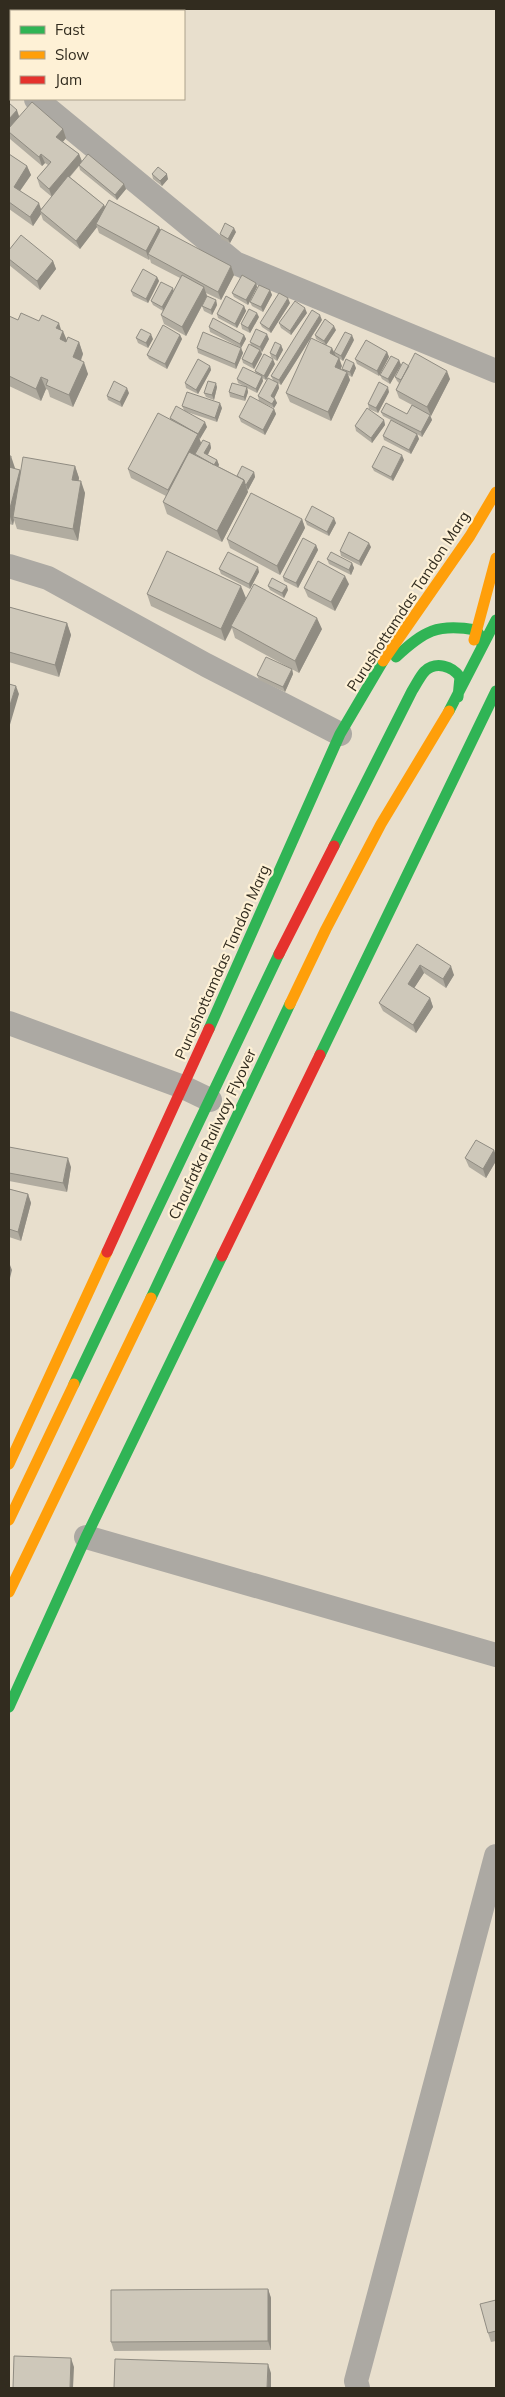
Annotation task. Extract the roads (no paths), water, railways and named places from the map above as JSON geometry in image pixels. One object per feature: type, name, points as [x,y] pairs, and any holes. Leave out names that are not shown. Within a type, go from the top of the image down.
[{"type":"main road","name":"Purushottamdas Tandon Marg","points":[[9,1464],[183,1087],[340,734],[375,673],[470,536],[496,492]]},
{"type":"main road","points":[[458,697],[496,558]]},
{"type":"main road","points":[[458,697],[496,620]]},
{"type":"main road","points":[[375,673],[423,634],[460,627],[476,630],[481,637],[482,648]]},
{"type":"main road","points":[[9,1520],[287,937],[412,691],[426,670],[442,665],[455,670],[460,677],[458,697]]},
{"type":"main road","points":[[9,1707],[86,1536],[496,691]]},
{"type":"main road","name":"Chaufatka Railway Flyover","points":[[9,1592],[124,1355],[326,929],[381,824],[458,697]]},
{"type":"street","points":[[37,100],[236,263],[496,371]]},
{"type":"street","points":[[9,566],[48,578],[206,665],[340,734]]},
{"type":"street","points":[[9,1023],[183,1087],[210,1100]]},
{"type":"street","points":[[86,1536],[496,1655]]},
{"type":"street","points":[[358,2388],[356,2381],[496,1856]]}]
